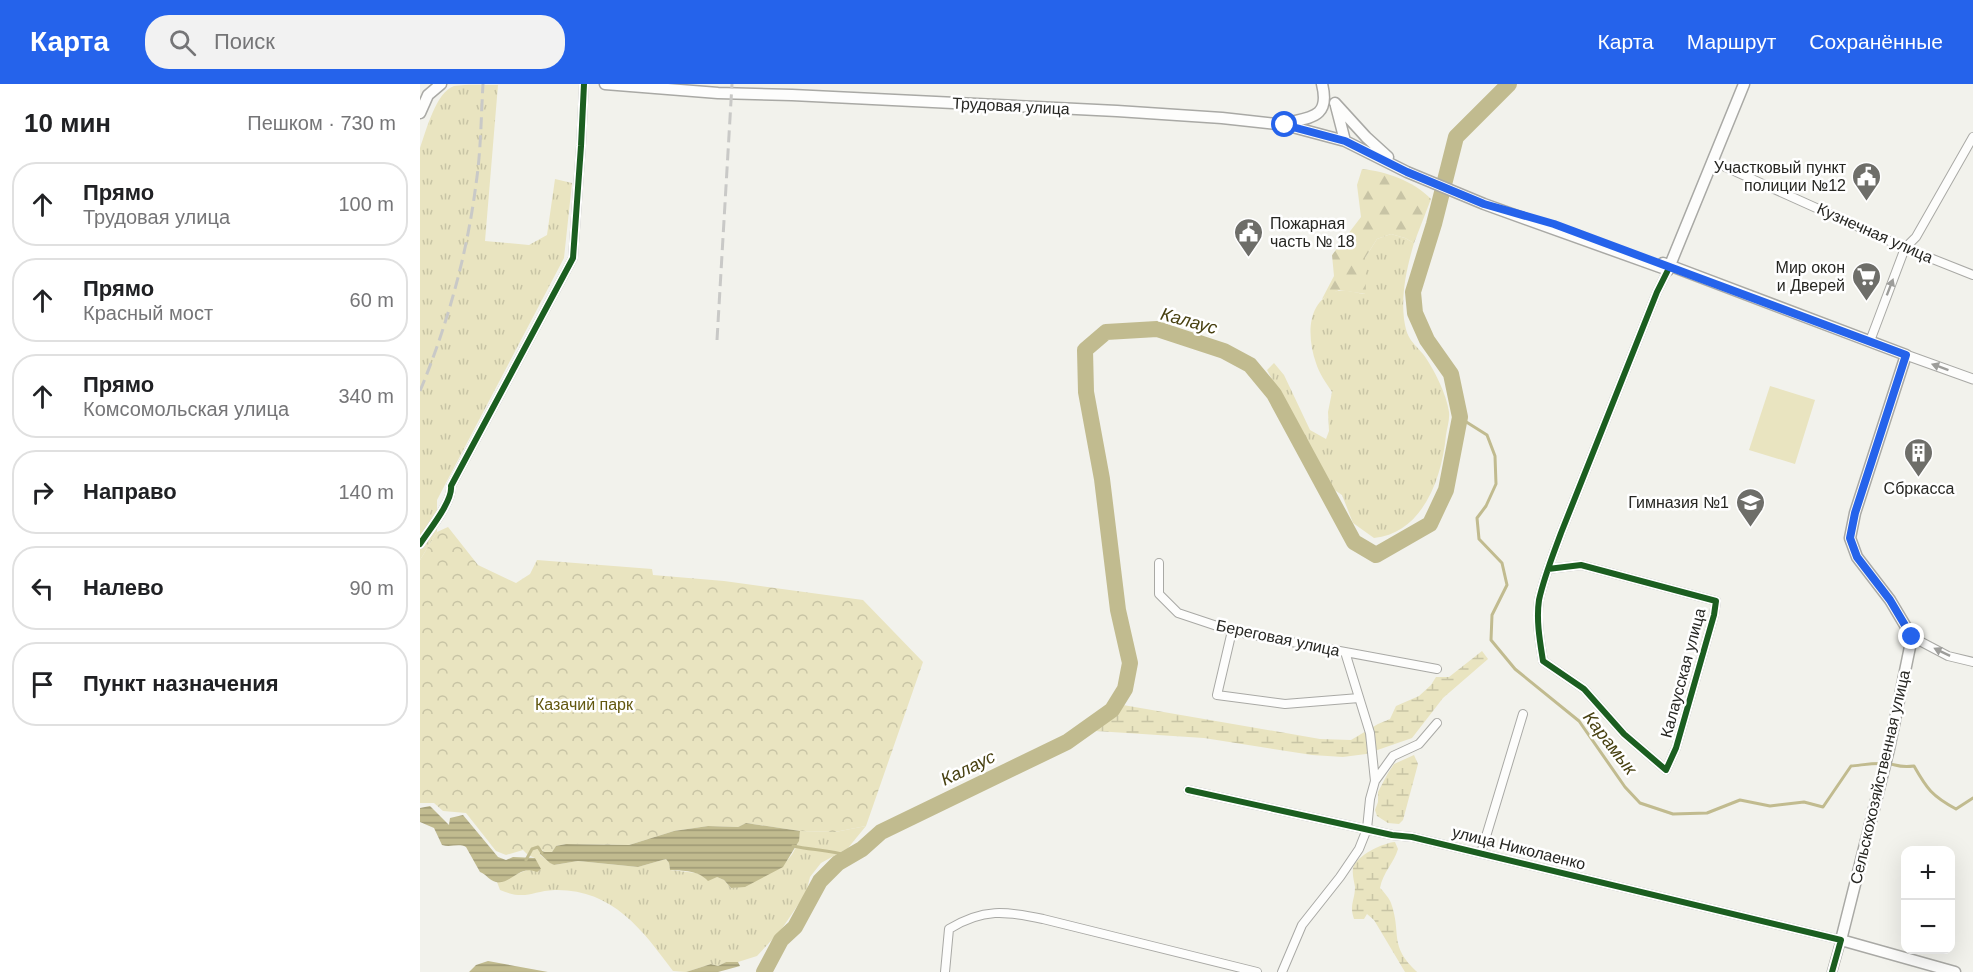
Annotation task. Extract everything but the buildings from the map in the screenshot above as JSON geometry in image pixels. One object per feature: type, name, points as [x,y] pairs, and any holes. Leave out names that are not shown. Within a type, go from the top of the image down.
[{"type":"main road","points":[[420,113],[428,94],[441,84]]},
{"type":"main road","name":"Трудовая улица","points":[[605,84],[718,93],[1222,118],[1278,125],[1345,141],[1407,172]]},
{"type":"main road","points":[[1278,125],[1316,116],[1324,106],[1324,84]]},
{"type":"main road","points":[[1324,84],[1335,103],[1378,149],[1407,172],[1484,204],[1554,224],[1906,355],[1855,513],[1850,538],[1857,557],[1890,600],[1912,637]]},
{"type":"main road","name":"Калаусская улица","points":[[1668,268],[1744,84]]},
{"type":"main road","points":[[1335,103],[1345,141]]},
{"type":"main road","name":"Сельскохозяйственная улица","points":[[1841,940],[1880,788],[1912,637]]},
{"type":"main road","name":"улица Николаенко","points":[[1841,940],[1955,972]]},
{"type":"street","points":[[420,544],[446,504],[452,492],[451,486],[573,258],[584,84]]},
{"type":"street","points":[[1870,341],[1905,248],[1916,237],[1973,137]]},
{"type":"street","name":"Кузнечная улица","points":[[1712,160],[1905,248],[1973,275]]},
{"type":"street","name":"Калаусская улица","points":[[1548,569],[1581,565],[1716,601],[1679,737],[1666,770],[1624,734],[1584,689],[1543,661],[1538,632],[1539,602],[1548,569],[1668,268]]},
{"type":"street","points":[[1906,355],[1973,379]]},
{"type":"street","name":"Береговая улица","points":[[1160,563],[1160,594],[1178,614],[1232,631],[1437,669]]},
{"type":"street","points":[[1232,631],[1217,695],[1285,704],[1359,698]]},
{"type":"street","points":[[1912,637],[1948,656],[1973,662]]},
{"type":"street","points":[[1345,652],[1370,733],[1375,781]]},
{"type":"street","name":"улица Николаенко","points":[[1481,853],[1523,714]]},
{"type":"street","points":[[1282,972],[1302,926],[1359,849],[1367,829],[1370,799],[1375,781],[1393,756],[1419,744],[1437,723]]},
{"type":"street","name":"улица Николаенко","points":[[1188,790],[1392,835],[1412,837],[1841,940]]},
{"type":"street","points":[[945,972],[949,929],[965,919],[981,914],[1016,913],[1257,972]]},
{"type":"street","name":"Сельскохозяйственная улица","points":[[1832,972],[1841,940]]},
{"type":"green space","points":[[459,85],[498,85],[485,241],[529,245],[547,235],[555,179],[572,183],[564,258],[437,500],[437,532],[420,560],[420,148],[432,113],[448,90]]},
{"type":"green space","points":[[1362,169],[1399,178],[1416,187],[1431,199],[1414,243],[1391,234],[1377,239],[1365,258],[1366,294],[1339,290],[1322,299],[1334,276],[1332,255],[1361,217],[1357,185]]},
{"type":"green space","points":[[1391,234],[1414,243],[1404,290],[1405,326],[1410,339],[1427,360],[1439,382],[1448,405],[1449,418],[1440,469],[1427,501],[1405,526],[1391,534],[1374,538],[1353,523],[1342,495],[1333,489],[1267,370],[1274,363],[1284,375],[1310,430],[1326,439],[1329,431],[1328,412],[1332,392],[1319,370],[1313,353],[1311,331],[1314,311],[1327,296],[1337,291],[1365,294],[1365,258],[1377,239]]},
{"type":"green space","points":[[1770,386],[1815,400],[1795,464],[1749,450]]},
{"type":"green space","name":"Казачий парк","points":[[448,527],[478,565],[516,583],[530,574],[537,560],[652,569],[653,575],[724,581],[863,600],[923,662],[866,826],[835,832],[800,831],[746,823],[738,827],[708,826],[674,831],[629,845],[566,844],[556,846],[552,852],[545,852],[538,847],[532,849],[528,855],[523,850],[506,855],[496,851],[466,813],[443,811],[434,803],[420,803],[420,560],[437,532]]},
{"type":"green space","points":[[1482,651],[1488,659],[1443,698],[1412,738],[1366,754],[1343,757],[1312,755],[1204,738],[1096,731],[1123,705],[1320,739],[1351,740],[1390,719],[1396,706],[1419,696],[1436,677],[1449,677]]},
{"type":"green space","points":[[1414,755],[1418,764],[1403,820],[1399,824],[1388,823],[1377,816],[1375,810],[1378,792],[1394,764]]},
{"type":"green space","points":[[866,826],[848,848],[821,863],[810,877],[806,893],[781,930],[757,956],[738,962],[726,962],[718,966],[711,964],[686,972],[673,971],[650,940],[624,914],[593,896],[575,891],[555,890],[516,895],[500,890],[497,882],[531,869],[535,858],[528,855],[532,849],[538,847],[540,855],[554,865],[578,861],[638,867],[666,859],[670,870],[717,877],[724,880],[731,888],[769,874],[786,862],[797,844],[800,831],[835,832]]},
{"type":"green space","points":[[1395,842],[1398,849],[1380,888],[1391,903],[1402,954],[1417,972],[1405,972],[1374,920],[1367,914],[1364,919],[1354,919],[1353,914],[1355,887],[1353,868],[1355,863],[1371,850]]},
{"type":"shaded area","points":[[430,806],[449,825],[450,818],[463,815],[498,857],[506,860],[513,857],[535,858],[541,869],[537,872],[531,870],[520,872],[506,881],[492,880],[480,872],[466,847],[442,845],[434,828],[420,822],[420,808]]},
{"type":"shaded area","points":[[746,823],[800,831],[799,841],[783,867],[745,887],[731,888],[724,880],[717,877],[708,881],[695,873],[670,870],[666,859],[638,867],[578,861],[554,865],[540,854],[540,850],[552,852],[556,846],[566,844],[629,845],[674,831],[708,826],[738,827]]},
{"type":"shaded area","points":[[488,961],[548,972],[469,972],[476,965]]},
{"type":"shaded area","points":[[726,962],[738,962],[740,966],[718,972],[686,972],[711,964],[718,966]]},
{"type":"waterway","name":"Калаус","points":[[764,972],[781,940],[795,927],[820,881],[838,863],[862,849],[881,832],[1067,742],[1112,710],[1125,689],[1130,663],[1118,610],[1102,479],[1086,392],[1085,350],[1106,332],[1157,329],[1224,351],[1250,365],[1274,394],[1354,542],[1376,555],[1430,524],[1446,490],[1460,417],[1451,374],[1427,340],[1415,313],[1413,292],[1434,224],[1456,137],[1509,84]]},
{"type":"waterway","name":"Карамык","points":[[1460,418],[1487,435],[1495,456],[1496,484],[1486,506],[1477,518],[1479,539],[1502,563],[1507,585],[1492,615],[1491,640],[1515,669],[1579,721],[1625,787],[1640,803],[1673,814],[1707,813],[1740,800],[1770,806],[1804,802],[1823,807],[1851,766],[1878,763],[1904,767],[1914,766],[1931,791],[1956,809],[1973,798]]},
{"type":"waterway","points":[[793,846],[849,856]]},
{"type":"waterway","points":[[526,860],[532,849],[538,847],[542,853]]},
{"type":"railway","points":[[420,391],[447,316],[467,237],[478,172],[483,84]]},
{"type":"railway","points":[[717,340],[732,84]]},
{"type":"cycle path","points":[[420,544],[444,507],[451,492],[451,486],[573,258],[584,84]]},
{"type":"cycle path","points":[[1548,569],[1581,565],[1716,601],[1676,748],[1666,770],[1624,734],[1584,689],[1543,661],[1538,615],[1543,583],[1549,566],[1561,533],[1657,292],[1668,270]]},
{"type":"cycle path","points":[[1188,790],[1392,835],[1412,837],[1841,940],[1832,972]]},
{"type":"place","name":"Участковый пункт полиции №12","points":[[1867,202]]},
{"type":"place","name":"Пожарная часть № 18","points":[[1249,258]]},
{"type":"place","name":"Мир окон и Дверей","points":[[1866,302]]},
{"type":"place","name":"Сбркасса","points":[[1919,478]]},
{"type":"place","name":"Гимназия №1","points":[[1750,528]]},
{"type":"route","points":[[1285,125],[1345,141],[1407,172],[1484,204],[1554,224],[1906,355],[1855,513],[1850,538],[1857,557],[1890,600],[1912,637]]}]
